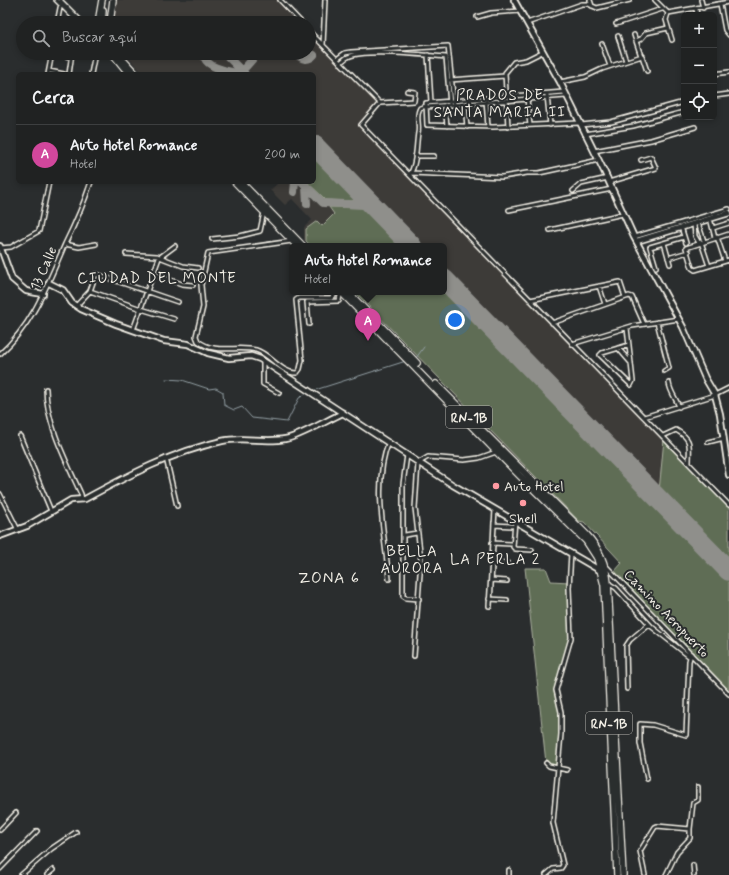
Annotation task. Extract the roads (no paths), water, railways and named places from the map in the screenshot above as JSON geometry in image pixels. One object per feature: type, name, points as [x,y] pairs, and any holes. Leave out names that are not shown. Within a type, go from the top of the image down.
[{"type":"highway","points":[[99,16],[102,0]]},
{"type":"highway","points":[[103,16],[105,0]]},
{"type":"highway","points":[[109,16],[110,0]]},
{"type":"highway","points":[[110,16],[113,0]]},
{"type":"highway","points":[[118,60],[127,72]]},
{"type":"highway","points":[[123,60],[134,72]]},
{"type":"highway","points":[[237,184],[292,241]]},
{"type":"highway","points":[[243,184],[300,243]]},
{"type":"highway","name":"RN-1B","points":[[345,295],[587,535],[598,548],[605,565],[608,583],[619,863]]},
{"type":"highway","name":"RN-1B","points":[[411,360],[497,452],[586,541],[597,558],[602,572],[611,754],[620,875]]},
{"type":"highway","points":[[497,452],[500,452],[517,470],[523,472]]},
{"type":"highway","points":[[602,572],[605,575],[610,624]]},
{"type":"highway","points":[[606,647],[611,723],[614,728]]},
{"type":"highway","points":[[611,754],[613,759],[615,789],[617,793]]},
{"type":"street","points":[[56,0],[61,2],[74,16]]},
{"type":"street","points":[[280,0],[295,16]]},
{"type":"street","points":[[323,45],[325,0]]},
{"type":"street","points":[[514,0],[560,82],[599,160],[623,214],[692,345],[705,378],[714,395],[728,450],[729,475]]},
{"type":"street","points":[[590,0],[592,6]]},
{"type":"street","points":[[610,0],[612,4]]},
{"type":"street","points":[[526,23],[582,4],[597,8],[630,0]]},
{"type":"street","points":[[655,0],[668,14],[729,2]]},
{"type":"street","points":[[701,0],[703,8]]},
{"type":"street","points":[[58,16],[61,2]]},
{"type":"street","points":[[720,4],[724,30],[729,35]]},
{"type":"street","points":[[616,24],[662,9]]},
{"type":"street","points":[[477,17],[491,13],[520,11]]},
{"type":"street","points":[[668,14],[666,18],[672,40]]},
{"type":"street","points":[[636,41],[641,39],[646,33],[668,28]]},
{"type":"street","points":[[634,35],[641,56],[644,57],[647,71]]},
{"type":"street","points":[[618,36],[626,61]]},
{"type":"street","points":[[316,38],[380,102],[414,102],[414,92],[407,91]]},
{"type":"street","points":[[602,44],[610,66]]},
{"type":"street","points":[[337,59],[345,53],[448,46],[452,103]]},
{"type":"street","points":[[396,49],[396,54]]},
{"type":"street","points":[[391,51],[396,54],[446,57],[450,80]]},
{"type":"street","points":[[340,63],[348,57],[368,52]]},
{"type":"street","points":[[508,126],[504,76],[514,62],[526,60],[542,52]]},
{"type":"street","points":[[428,56],[431,102]]},
{"type":"street","points":[[560,82],[585,77],[610,66],[641,56]]},
{"type":"street","points":[[48,72],[51,60]]},
{"type":"street","points":[[69,72],[71,60]]},
{"type":"street","points":[[91,72],[94,60]]},
{"type":"street","points":[[717,74],[729,72]]},
{"type":"street","points":[[450,80],[504,76]]},
{"type":"street","points":[[410,174],[415,156],[418,133],[418,112],[420,108],[431,102],[452,103],[565,94]]},
{"type":"street","points":[[717,96],[729,94]]},
{"type":"street","points":[[547,95],[550,124]]},
{"type":"street","points":[[527,97],[530,125]]},
{"type":"street","points":[[486,100],[488,127]]},
{"type":"street","points":[[380,102],[378,107],[361,125],[729,505]]},
{"type":"street","points":[[465,102],[467,127]]},
{"type":"street","points":[[426,105],[445,105],[452,103]]},
{"type":"street","points":[[426,105],[428,126],[488,127],[612,122],[681,103]]},
{"type":"street","points":[[445,105],[447,126]]},
{"type":"street","points":[[585,134],[633,126],[681,113]]},
{"type":"street","points":[[594,151],[651,140],[695,127]]},
{"type":"street","points":[[415,156],[434,156]]},
{"type":"street","points":[[573,191],[581,184],[608,180],[656,168],[651,157],[640,160]]},
{"type":"street","points":[[410,174],[502,177],[527,173],[539,173],[599,160]]},
{"type":"street","points":[[44,294],[26,291],[12,279],[1,247],[11,247],[39,231],[49,184]]},
{"type":"street","name":"13 Calle","points":[[0,354],[23,330],[44,294],[90,184]]},
{"type":"street","points":[[509,210],[612,189]]},
{"type":"street","points":[[636,239],[729,209]]},
{"type":"street","points":[[212,239],[240,236],[260,231],[264,212]]},
{"type":"street","points":[[636,239],[729,213]]},
{"type":"street","points":[[550,230],[623,214]]},
{"type":"street","points":[[711,222],[724,262]]},
{"type":"street","points":[[696,223],[695,235],[702,242]]},
{"type":"street","points":[[696,223],[709,266]]},
{"type":"street","points":[[713,228],[729,223]]},
{"type":"street","points":[[682,230],[686,243]]},
{"type":"street","points":[[729,234],[687,246],[693,270],[729,260]]},
{"type":"street","points":[[656,267],[650,247],[684,237]]},
{"type":"street","points":[[292,241],[208,253],[201,285],[203,307],[196,336],[198,341],[214,349],[256,350],[288,370],[297,372],[300,368],[302,360],[296,300],[299,298],[331,298],[336,295]]},
{"type":"street","points":[[664,243],[670,264]]},
{"type":"street","points":[[66,244],[79,247],[96,244]]},
{"type":"street","points":[[133,330],[159,258],[175,246]]},
{"type":"street","points":[[668,258],[688,252]]},
{"type":"street","points":[[126,254],[156,256],[184,266],[198,268]]},
{"type":"street","points":[[76,306],[90,291],[96,274],[147,293],[178,302]]},
{"type":"street","points":[[153,274],[182,284],[193,285]]},
{"type":"street","points":[[530,300],[620,282],[625,297]]},
{"type":"street","points":[[49,283],[63,290],[72,303],[76,306],[133,330],[164,341],[188,344],[208,353],[231,358],[251,356],[263,361],[389,442],[418,463],[514,523],[571,553],[602,572]]},
{"type":"street","points":[[599,286],[605,304]]},
{"type":"street","points":[[90,291],[174,319]]},
{"type":"street","points":[[309,324],[306,302],[339,301],[340,295]]},
{"type":"street","points":[[552,323],[625,297],[632,297],[644,324]]},
{"type":"street","points":[[572,344],[644,324],[679,319]]},
{"type":"street","points":[[657,322],[669,368],[664,371]]},
{"type":"street","points":[[627,328],[629,345],[631,363],[633,383],[630,385],[600,355],[629,345]]},
{"type":"street","points":[[618,348],[631,363]]},
{"type":"street","points":[[263,361],[263,384],[279,393]]},
{"type":"street","points":[[669,383],[670,391],[675,397],[679,407]]},
{"type":"street","points":[[644,417],[679,407],[714,395],[729,388]]},
{"type":"street","points":[[46,389],[47,406],[82,500]]},
{"type":"street","points":[[0,536],[18,530],[71,500],[82,500],[166,458],[224,440],[241,438],[266,440],[287,439],[343,413]]},
{"type":"street","points":[[663,436],[676,430],[687,437],[690,442],[689,463]]},
{"type":"street","points":[[20,436],[51,511]]},
{"type":"street","points":[[708,442],[724,438]]},
{"type":"street","points":[[389,442],[383,460],[381,488],[383,529],[389,579]]},
{"type":"street","points":[[418,463],[428,457],[464,460],[479,458],[497,452]]},
{"type":"street","points":[[407,455],[403,484],[404,596],[406,598],[419,598]]},
{"type":"street","points":[[166,458],[177,506]]},
{"type":"street","points":[[414,656],[421,560],[417,533],[415,497],[418,463]]},
{"type":"street","points":[[0,494],[18,530]]},
{"type":"street","points":[[495,510],[490,599],[508,600]]},
{"type":"street","points":[[494,524],[514,523]]},
{"type":"street","points":[[514,523],[512,547],[515,549],[532,550]]},
{"type":"street","points":[[404,534],[417,533]]},
{"type":"street","points":[[493,543],[511,544]]},
{"type":"street","points":[[546,875],[551,870],[561,868],[563,865],[554,824],[561,714],[556,690],[571,638],[569,588],[571,553]]},
{"type":"street","points":[[492,562],[508,563]]},
{"type":"street","name":"Camino Aeropuerto","points":[[605,565],[729,694]]},
{"type":"street","points":[[491,580],[507,581]]},
{"type":"street","points":[[608,583],[616,588],[649,624],[691,656],[686,735],[653,725],[640,724],[640,743],[647,779]]},
{"type":"street","points":[[628,689],[626,646],[630,640],[649,624]]},
{"type":"street","points":[[546,763],[549,766],[567,770]]},
{"type":"street","points":[[666,875],[677,852],[690,838],[693,803],[698,800],[698,787]]},
{"type":"street","points":[[0,830],[16,813]]},
{"type":"street","points":[[644,875],[640,851],[655,827],[660,826],[690,829]]},
{"type":"street","points":[[0,869],[37,831]]},
{"type":"street","points":[[21,875],[51,849],[76,832]]},
{"type":"street","points":[[619,863],[626,875]]},
{"type":"street","points":[[693,865],[694,875]]},
{"type":"street","points":[[47,875],[53,870]]},
{"type":"street","points":[[509,870],[509,875]]},
{"type":"waterway","points":[[416,358],[424,347]]},
{"type":"waterway","points":[[312,391],[406,361]]},
{"type":"waterway","points":[[166,379],[182,380],[209,389],[216,388],[223,392],[224,405],[234,410],[242,407],[252,418],[287,422],[299,398],[309,392]]},
{"type":"place","name":"Auto Hotel Romance","points":[[368,341]]},
{"type":"place","name":"Auto Hotel","points":[[496,486]]},
{"type":"place","name":"Shell","points":[[523,503]]},
{"type":"district","name":"PRADOS DE SANTA MARIA II","points":[[500,104]]},
{"type":"district","name":"CIUDAD DEL MONTE","points":[[157,278]]},
{"type":"district","name":"LA PERLA 2","points":[[495,559]]},
{"type":"district","name":"BELLA AURORA","points":[[412,560]]},
{"type":"district","name":"ZONA 6","points":[[329,577]]}]
